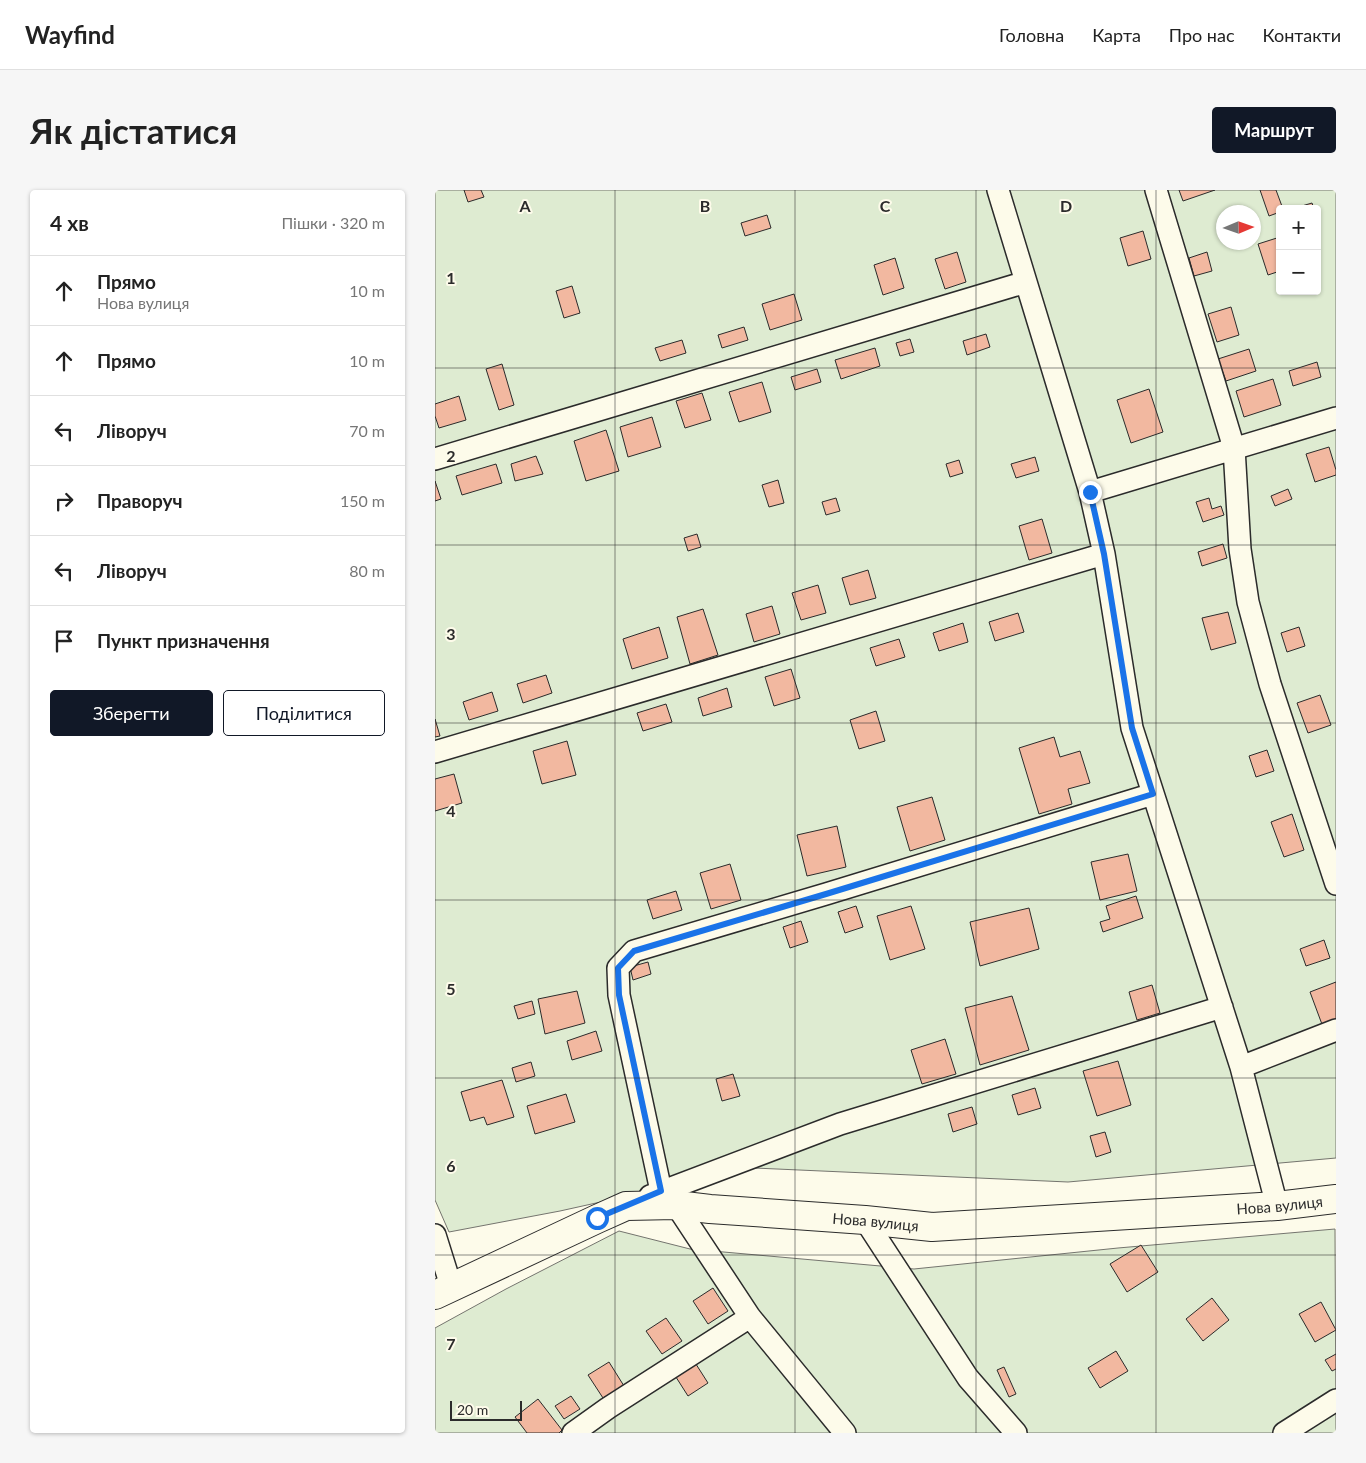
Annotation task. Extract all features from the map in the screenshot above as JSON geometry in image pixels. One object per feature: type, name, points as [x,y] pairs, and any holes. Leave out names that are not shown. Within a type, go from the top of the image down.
[{"type":"street","points":[[998,190],[1090,492],[1104,554],[1132,728],[1241,1067],[1277,1206]]},
{"type":"street","points":[[1156,190],[1234,448],[1240,549],[1248,602],[1270,684],[1336,884]]},
{"type":"street","points":[[435,459],[1026,282]]},
{"type":"street","points":[[1090,492],[1336,418]]},
{"type":"street","points":[[435,752],[1104,554]]},
{"type":"street","points":[[845,1433],[750,1317],[669,1198],[619,995],[618,968],[634,951],[1153,794]]},
{"type":"street","points":[[669,1198],[841,1124],[1222,1007]]},
{"type":"street","points":[[1241,1067],[1336,1030]]},
{"type":"street","name":"Нова вулиця","points":[[443,1290],[626,1206],[669,1198],[710,1209],[865,1220],[932,1227],[1277,1206],[1336,1199]]},
{"type":"street","points":[[865,1220],[968,1378],[1016,1433]]},
{"type":"street","points":[[435,1235],[443,1290]]},
{"type":"street","points":[[573,1433],[608,1408],[750,1317]]},
{"type":"street","points":[[1285,1433],[1336,1400]]},
{"type":"green space","points":[[435,190],[1336,190],[1336,1158],[1068,1182],[754,1168],[560,1211],[449,1232],[435,1200]]},
{"type":"green space","points":[[1335,1229],[1336,1433],[435,1433],[435,1328],[619,1231],[690,1249],[914,1269],[1118,1248]]},
{"type":"building","points":[[464,190],[481,190],[484,197],[468,202]]},
{"type":"building","points":[[1179,190],[1215,190],[1183,201]]},
{"type":"building","points":[[1260,190],[1276,190],[1282,205],[1276,205],[1276,213],[1269,216]]},
{"type":"building","points":[[767,215],[771,228],[745,236],[741,223]]},
{"type":"building","points":[[1143,231],[1151,259],[1128,266],[1120,238]]},
{"type":"building","points":[[1276,238],[1276,272],[1268,275],[1260,250],[1261,243]]},
{"type":"building","points":[[957,252],[966,282],[945,289],[935,259]]},
{"type":"building","points":[[1207,252],[1212,271],[1194,276],[1189,258]]},
{"type":"building","points":[[895,258],[904,288],[883,295],[874,265]]},
{"type":"building","points":[[572,286],[580,313],[564,318],[556,291]]},
{"type":"building","points":[[794,294],[802,320],[770,330],[762,304]]},
{"type":"building","points":[[1231,307],[1239,335],[1217,342],[1208,314]]},
{"type":"building","points":[[744,327],[748,340],[722,348],[718,335]]},
{"type":"building","points":[[986,334],[990,347],[967,355],[963,341]]},
{"type":"building","points":[[910,339],[914,352],[900,356],[896,343]]},
{"type":"building","points":[[682,340],[686,353],[660,361],[655,348]]},
{"type":"building","points":[[875,348],[880,366],[841,379],[835,360]]},
{"type":"building","points":[[1249,349],[1256,371],[1226,381],[1218,359]]},
{"type":"building","points":[[1317,362],[1321,377],[1293,386],[1289,371]]},
{"type":"building","points":[[502,364],[514,405],[499,410],[486,369]]},
{"type":"building","points":[[817,369],[821,382],[795,390],[791,377]]},
{"type":"building","points":[[1273,379],[1281,405],[1244,417],[1236,391]]},
{"type":"building","points":[[762,382],[771,412],[739,422],[729,392]]},
{"type":"building","points":[[1149,389],[1163,432],[1131,443],[1117,400]]},
{"type":"building","points":[[702,393],[711,420],[685,428],[676,401]]},
{"type":"building","points":[[459,396],[466,420],[439,428],[435,416],[435,404]]},
{"type":"building","points":[[652,417],[661,447],[628,457],[620,427]]},
{"type":"building","points":[[606,430],[619,471],[586,481],[574,441]]},
{"type":"building","points":[[1329,447],[1336,475],[1315,482],[1306,454]]},
{"type":"building","points":[[536,456],[543,474],[515,481],[511,464]]},
{"type":"building","points":[[1035,457],[1039,471],[1016,478],[1011,464]]},
{"type":"building","points":[[959,460],[963,473],[950,477],[946,464]]},
{"type":"building","points":[[496,464],[502,483],[462,495],[456,476]]},
{"type":"building","points":[[778,480],[784,503],[769,507],[762,485]]},
{"type":"building","points":[[435,481],[441,499],[435,501]]},
{"type":"building","points":[[1288,489],[1292,499],[1275,506],[1271,496]]},
{"type":"building","points":[[836,498],[840,511],[826,515],[822,502]]},
{"type":"building","points":[[1209,498],[1212,509],[1221,506],[1224,515],[1203,522],[1196,502]]},
{"type":"building","points":[[1042,519],[1052,553],[1029,560],[1019,526]]},
{"type":"building","points":[[697,534],[701,547],[688,551],[684,538]]},
{"type":"building","points":[[1223,544],[1227,558],[1202,566],[1198,552]]},
{"type":"building","points":[[868,570],[876,598],[850,605],[842,578]]},
{"type":"building","points":[[818,585],[826,613],[801,620],[792,593]]},
{"type":"building","points":[[772,606],[780,634],[754,642],[746,614]]},
{"type":"building","points":[[703,609],[718,655],[690,664],[677,617]]},
{"type":"building","points":[[1228,612],[1236,643],[1211,650],[1202,618]]},
{"type":"building","points":[[1018,613],[1024,632],[995,641],[989,622]]},
{"type":"building","points":[[963,623],[968,642],[939,651],[933,633]]},
{"type":"building","points":[[659,627],[668,658],[632,669],[623,639]]},
{"type":"building","points":[[1299,627],[1305,646],[1287,652],[1281,633]]},
{"type":"building","points":[[899,639],[905,657],[876,666],[870,648]]},
{"type":"building","points":[[791,669],[800,698],[774,706],[765,677]]},
{"type":"building","points":[[546,675],[552,693],[523,703],[517,684]]},
{"type":"building","points":[[727,688],[732,707],[703,716],[698,698]]},
{"type":"building","points":[[492,692],[498,711],[469,720],[463,702]]},
{"type":"building","points":[[1320,695],[1331,725],[1308,733],[1297,703]]},
{"type":"building","points":[[666,704],[672,722],[643,731],[637,713]]},
{"type":"building","points":[[876,711],[885,741],[859,749],[850,720]]},
{"type":"building","points":[[435,719],[440,736],[435,737]]},
{"type":"building","points":[[1054,737],[1060,757],[1080,751],[1090,783],[1068,789],[1072,804],[1039,814],[1019,748]]},
{"type":"building","points":[[567,741],[576,775],[542,784],[533,751]]},
{"type":"building","points":[[1267,750],[1274,771],[1256,777],[1249,756]]},
{"type":"building","points":[[454,774],[462,803],[435,811],[435,779]]},
{"type":"building","points":[[932,797],[945,840],[910,851],[897,807]]},
{"type":"building","points":[[1292,814],[1304,850],[1284,857],[1271,822]]},
{"type":"building","points":[[837,826],[846,867],[807,876],[797,835]]},
{"type":"building","points":[[1128,854],[1137,891],[1100,900],[1091,862]]},
{"type":"building","points":[[730,864],[741,900],[711,909],[700,873]]},
{"type":"building","points":[[676,891],[682,910],[653,919],[647,900]]},
{"type":"building","points":[[1136,896],[1143,918],[1103,932],[1100,922],[1110,919],[1106,906]]},
{"type":"building","points":[[856,906],[863,927],[845,933],[838,912]]},
{"type":"building","points":[[911,906],[925,949],[890,960],[877,916]]},
{"type":"building","points":[[1029,908],[1039,949],[980,966],[970,922]]},
{"type":"building","points":[[801,921],[808,942],[790,948],[783,927]]},
{"type":"building","points":[[1324,940],[1330,958],[1306,966],[1300,949]]},
{"type":"building","points":[[648,962],[651,974],[633,980],[630,967]]},
{"type":"building","points":[[1336,982],[1336,1022],[1323,1027],[1310,992]]},
{"type":"building","points":[[1152,985],[1160,1013],[1137,1020],[1129,992]]},
{"type":"building","points":[[577,991],[585,1023],[545,1034],[538,999]]},
{"type":"building","points":[[1012,996],[1029,1050],[980,1065],[965,1008]]},
{"type":"building","points":[[532,1001],[535,1014],[518,1019],[514,1006]]},
{"type":"building","points":[[596,1031],[602,1051],[572,1060],[567,1041]]},
{"type":"building","points":[[945,1039],[956,1074],[922,1084],[911,1050]]},
{"type":"building","points":[[1118,1061],[1131,1105],[1097,1116],[1083,1071]]},
{"type":"building","points":[[531,1062],[535,1076],[516,1082],[512,1068]]},
{"type":"building","points":[[733,1074],[740,1096],[722,1101],[716,1079]]},
{"type":"building","points":[[502,1080],[514,1117],[487,1125],[484,1117],[470,1121],[461,1092]]},
{"type":"building","points":[[1035,1088],[1041,1108],[1018,1115],[1012,1095]]},
{"type":"building","points":[[566,1094],[575,1122],[535,1134],[527,1106]]},
{"type":"building","points":[[972,1107],[977,1124],[953,1132],[948,1114]]},
{"type":"building","points":[[1105,1132],[1111,1152],[1096,1157],[1090,1136]]},
{"type":"building","points":[[1141,1245],[1158,1272],[1127,1292],[1110,1264]]},
{"type":"building","points":[[713,1288],[728,1311],[708,1324],[693,1301]]},
{"type":"building","points":[[1212,1298],[1229,1320],[1203,1341],[1186,1319]]},
{"type":"building","points":[[1321,1302],[1336,1330],[1315,1342],[1299,1314]]},
{"type":"building","points":[[666,1318],[682,1341],[662,1354],[646,1331]]},
{"type":"building","points":[[1116,1351],[1128,1371],[1100,1388],[1088,1368]]},
{"type":"building","points":[[1336,1354],[1336,1369],[1332,1371],[1325,1360]]},
{"type":"building","points":[[694,1361],[708,1383],[688,1396],[674,1374]]},
{"type":"building","points":[[609,1362],[624,1386],[603,1398],[588,1375]]},
{"type":"building","points":[[1004,1367],[1016,1394],[1009,1397],[997,1370]]},
{"type":"building","points":[[571,1396],[580,1409],[564,1419],[555,1406]]},
{"type":"building","points":[[538,1399],[562,1430],[559,1433],[527,1433],[515,1417]]},
{"type":"route","points":[[597,1218],[661,1191],[619,995],[618,968],[634,951],[1153,794],[1132,728],[1104,554],[1090,492]]}]
